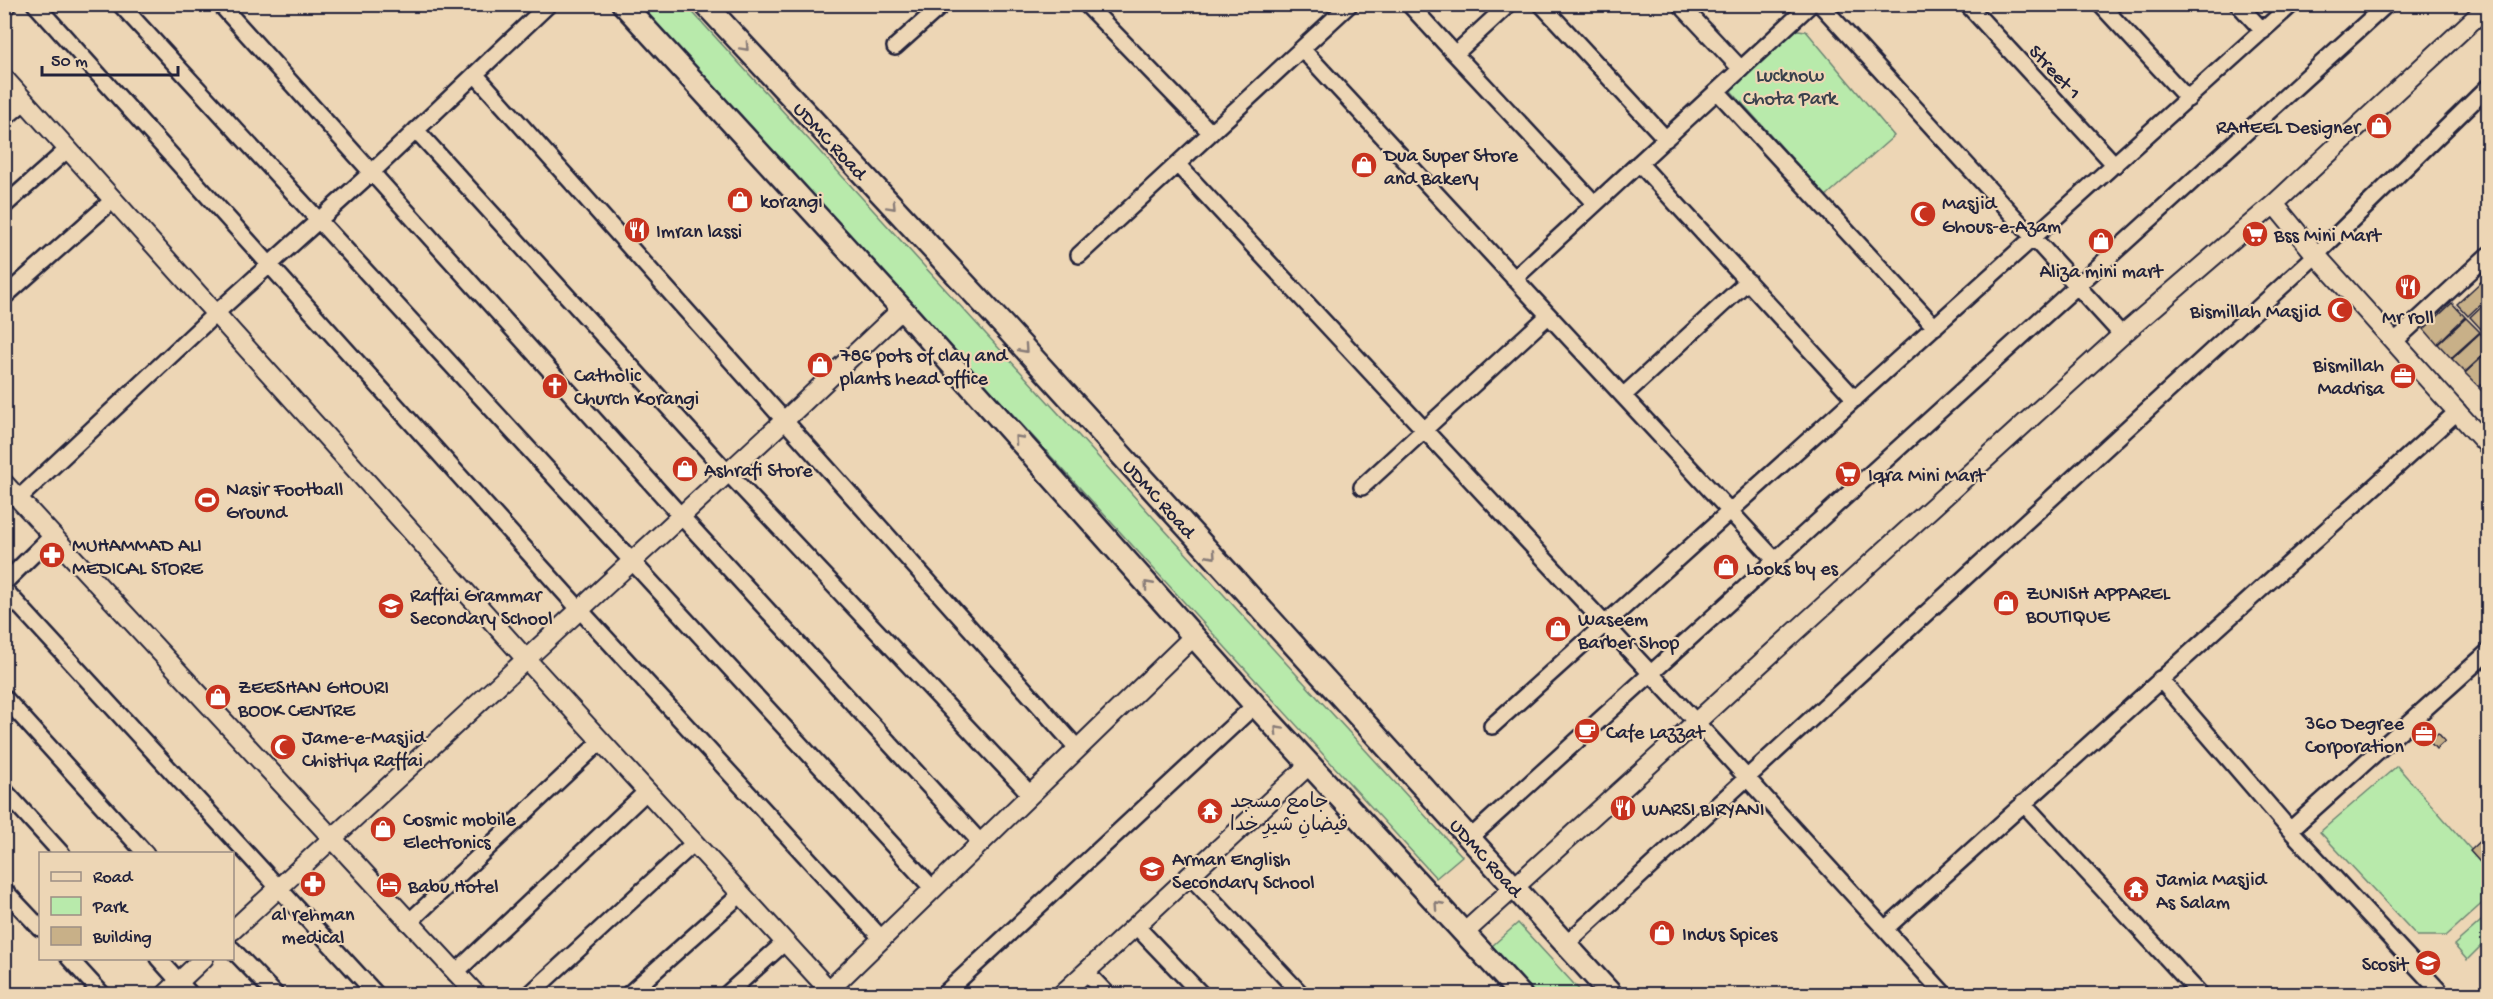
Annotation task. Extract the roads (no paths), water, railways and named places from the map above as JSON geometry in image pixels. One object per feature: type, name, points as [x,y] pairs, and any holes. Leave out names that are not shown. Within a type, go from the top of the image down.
[{"type":"main road","points":[[623,4],[902,309],[1255,705],[1520,994]]},
{"type":"main road","name":"UDMC Road","points":[[705,4],[1005,327],[1611,994]]},
{"type":"street","points":[[35,4],[580,610],[882,939]]},
{"type":"street","points":[[120,4],[933,889]]},
{"type":"street","points":[[220,4],[681,516],[981,843]]},
{"type":"street","points":[[19,498],[215,314],[371,173],[549,4]]},
{"type":"street","points":[[895,47],[943,4]]},
{"type":"street","points":[[1086,4],[1211,134]]},
{"type":"street","points":[[1079,255],[1350,4]]},
{"type":"street","points":[[1409,4],[1595,204]]},
{"type":"street","points":[[1455,54],[1509,4]]},
{"type":"street","points":[[1541,4],[1666,139]]},
{"type":"street","points":[[1680,4],[1741,69]]},
{"type":"street","points":[[1514,279],[1811,4]]},
{"type":"street","points":[[1820,4],[2122,335]]},
{"type":"street","name":"Street 1","points":[[1967,4],[2115,165]]},
{"type":"street","points":[[2100,4],[2188,99]]},
{"type":"street","points":[[2238,4],[2263,31]]},
{"type":"street","points":[[1492,726],[2292,4]]},
{"type":"street","points":[[1470,838],[2078,287],[2384,5]]},
{"type":"street","points":[[1464,933],[2122,335],[2274,204],[2488,6]]},
{"type":"street","points":[[1302,49],[1776,561]]},
{"type":"street","points":[[475,74],[786,419],[1078,749]]},
{"type":"street","points":[[4,78],[829,993],[1194,636]]},
{"type":"street","points":[[1566,944],[2316,255],[2488,87]]},
{"type":"street","points":[[1717,91],[1935,327]]},
{"type":"street","points":[[4,119],[25,101]]},
{"type":"street","points":[[416,130],[728,473],[1030,795]]},
{"type":"street","points":[[4,206],[68,149]]},
{"type":"street","points":[[1639,163],[1855,399]]},
{"type":"street","points":[[1178,165],[1696,722],[1944,994]]},
{"type":"street","points":[[4,297],[113,200]]},
{"type":"street","points":[[2274,204],[2316,255],[2488,446]]},
{"type":"street","points":[[2395,341],[2487,259]]},
{"type":"street","points":[[1623,396],[1748,281]]},
{"type":"street","points":[[234,929],[334,839],[902,309]]},
{"type":"street","points":[[1362,487],[1548,316]]},
{"type":"street","points":[[1885,929],[2458,411]]},
{"type":"street","points":[[4,483],[476,994]]},
{"type":"street","points":[[4,583],[52,536]]},
{"type":"street","points":[[4,589],[376,994]]},
{"type":"street","points":[[2290,830],[2488,652]]},
{"type":"street","points":[[2160,679],[2290,830],[2442,994]]},
{"type":"street","points":[[4,697],[144,852]]},
{"type":"street","points":[[944,994],[1255,705]]},
{"type":"street","points":[[408,923],[601,741]]},
{"type":"street","points":[[1062,994],[1310,764]]},
{"type":"street","points":[[4,790],[60,852]]},
{"type":"street","points":[[455,973],[646,791]]},
{"type":"street","points":[[2023,803],[2200,994]]},
{"type":"street","points":[[530,994],[694,843]]},
{"type":"street","points":[[1190,876],[1301,994]]},
{"type":"street","points":[[4,890],[39,927]]},
{"type":"street","points":[[629,994],[741,894]]},
{"type":"street","points":[[1136,926],[1201,994]]},
{"type":"street","points":[[727,994],[785,942]]},
{"type":"street","points":[[234,951],[275,994]]},
{"type":"street","points":[[71,960],[102,994]]},
{"type":"street","points":[[160,960],[185,988]]},
{"type":"street","points":[[165,994],[185,988],[203,960]]},
{"type":"street","points":[[1086,972],[1107,994]]},
{"type":"place","name":"RAHEEL Designer","points":[[2379,126]]},
{"type":"place","name":"Dua Super Store and Bakery","points":[[1364,165]]},
{"type":"place","name":"korangi","points":[[740,200]]},
{"type":"place","name":"Masjid Ghous-e-Azam","points":[[1923,214]]},
{"type":"place","name":"Imran lassi","points":[[637,230]]},
{"type":"place","name":"Bss Mini Mart","points":[[2255,234]]},
{"type":"place","name":"Aliza mini mart","points":[[2101,241]]},
{"type":"place","name":"Mr roll","points":[[2408,287]]},
{"type":"place","name":"Bismillah Masjid","points":[[2340,310]]},
{"type":"place","name":"786 pots of clay and plants head office","points":[[820,365]]},
{"type":"place","name":"Bismillah Madrisa","points":[[2403,376]]},
{"type":"place","name":"Catholic Church Korangi","points":[[555,386]]},
{"type":"place","name":"Ashrafi Store","points":[[685,469]]},
{"type":"place","name":"Iqra Mini Mart","points":[[1848,474]]},
{"type":"place","name":"Nasir Football Ground","points":[[207,500]]},
{"type":"place","name":"MUHAMMAD ALI MEDICAL STORE","points":[[52,555]]},
{"type":"place","name":"Looks by es","points":[[1726,567]]},
{"type":"place","name":"ZUNISH APPAREL BOUTIQUE","points":[[2006,603]]},
{"type":"place","name":"Raffai Grammar Secondary School","points":[[391,606]]},
{"type":"place","name":"Waseem Barber Shop","points":[[1558,629]]},
{"type":"place","name":"ZEESHAN GHOURI BOOK CENTRE","points":[[218,697]]},
{"type":"place","name":"Cafe Lazzat","points":[[1587,731]]},
{"type":"place","name":"360 Degree Corporation","points":[[2424,734]]},
{"type":"place","name":"Jame-e-Masjid Chistiya Raffai","points":[[283,747]]},
{"type":"place","name":"WARSI BIRYANI","points":[[1623,808]]},
{"type":"place","name":"جامع مسجد فیضانِ شیرِ خدا","points":[[1210,811]]},
{"type":"place","name":"Cosmic mobile Electronics","points":[[383,829]]},
{"type":"place","name":"Arman English Secondary School","points":[[1152,869]]},
{"type":"place","name":"al rehman medical","points":[[313,884]]},
{"type":"place","name":"Babu Hotel","points":[[389,885]]},
{"type":"place","name":"Jamia Masjid As Salam","points":[[2136,889]]},
{"type":"place","name":"Indus Spices","points":[[1662,933]]},
{"type":"place","name":"Scosit","points":[[2428,963]]},
{"type":"park label","name":"Lucknow Chota Park","points":[[1790,86]]}]
